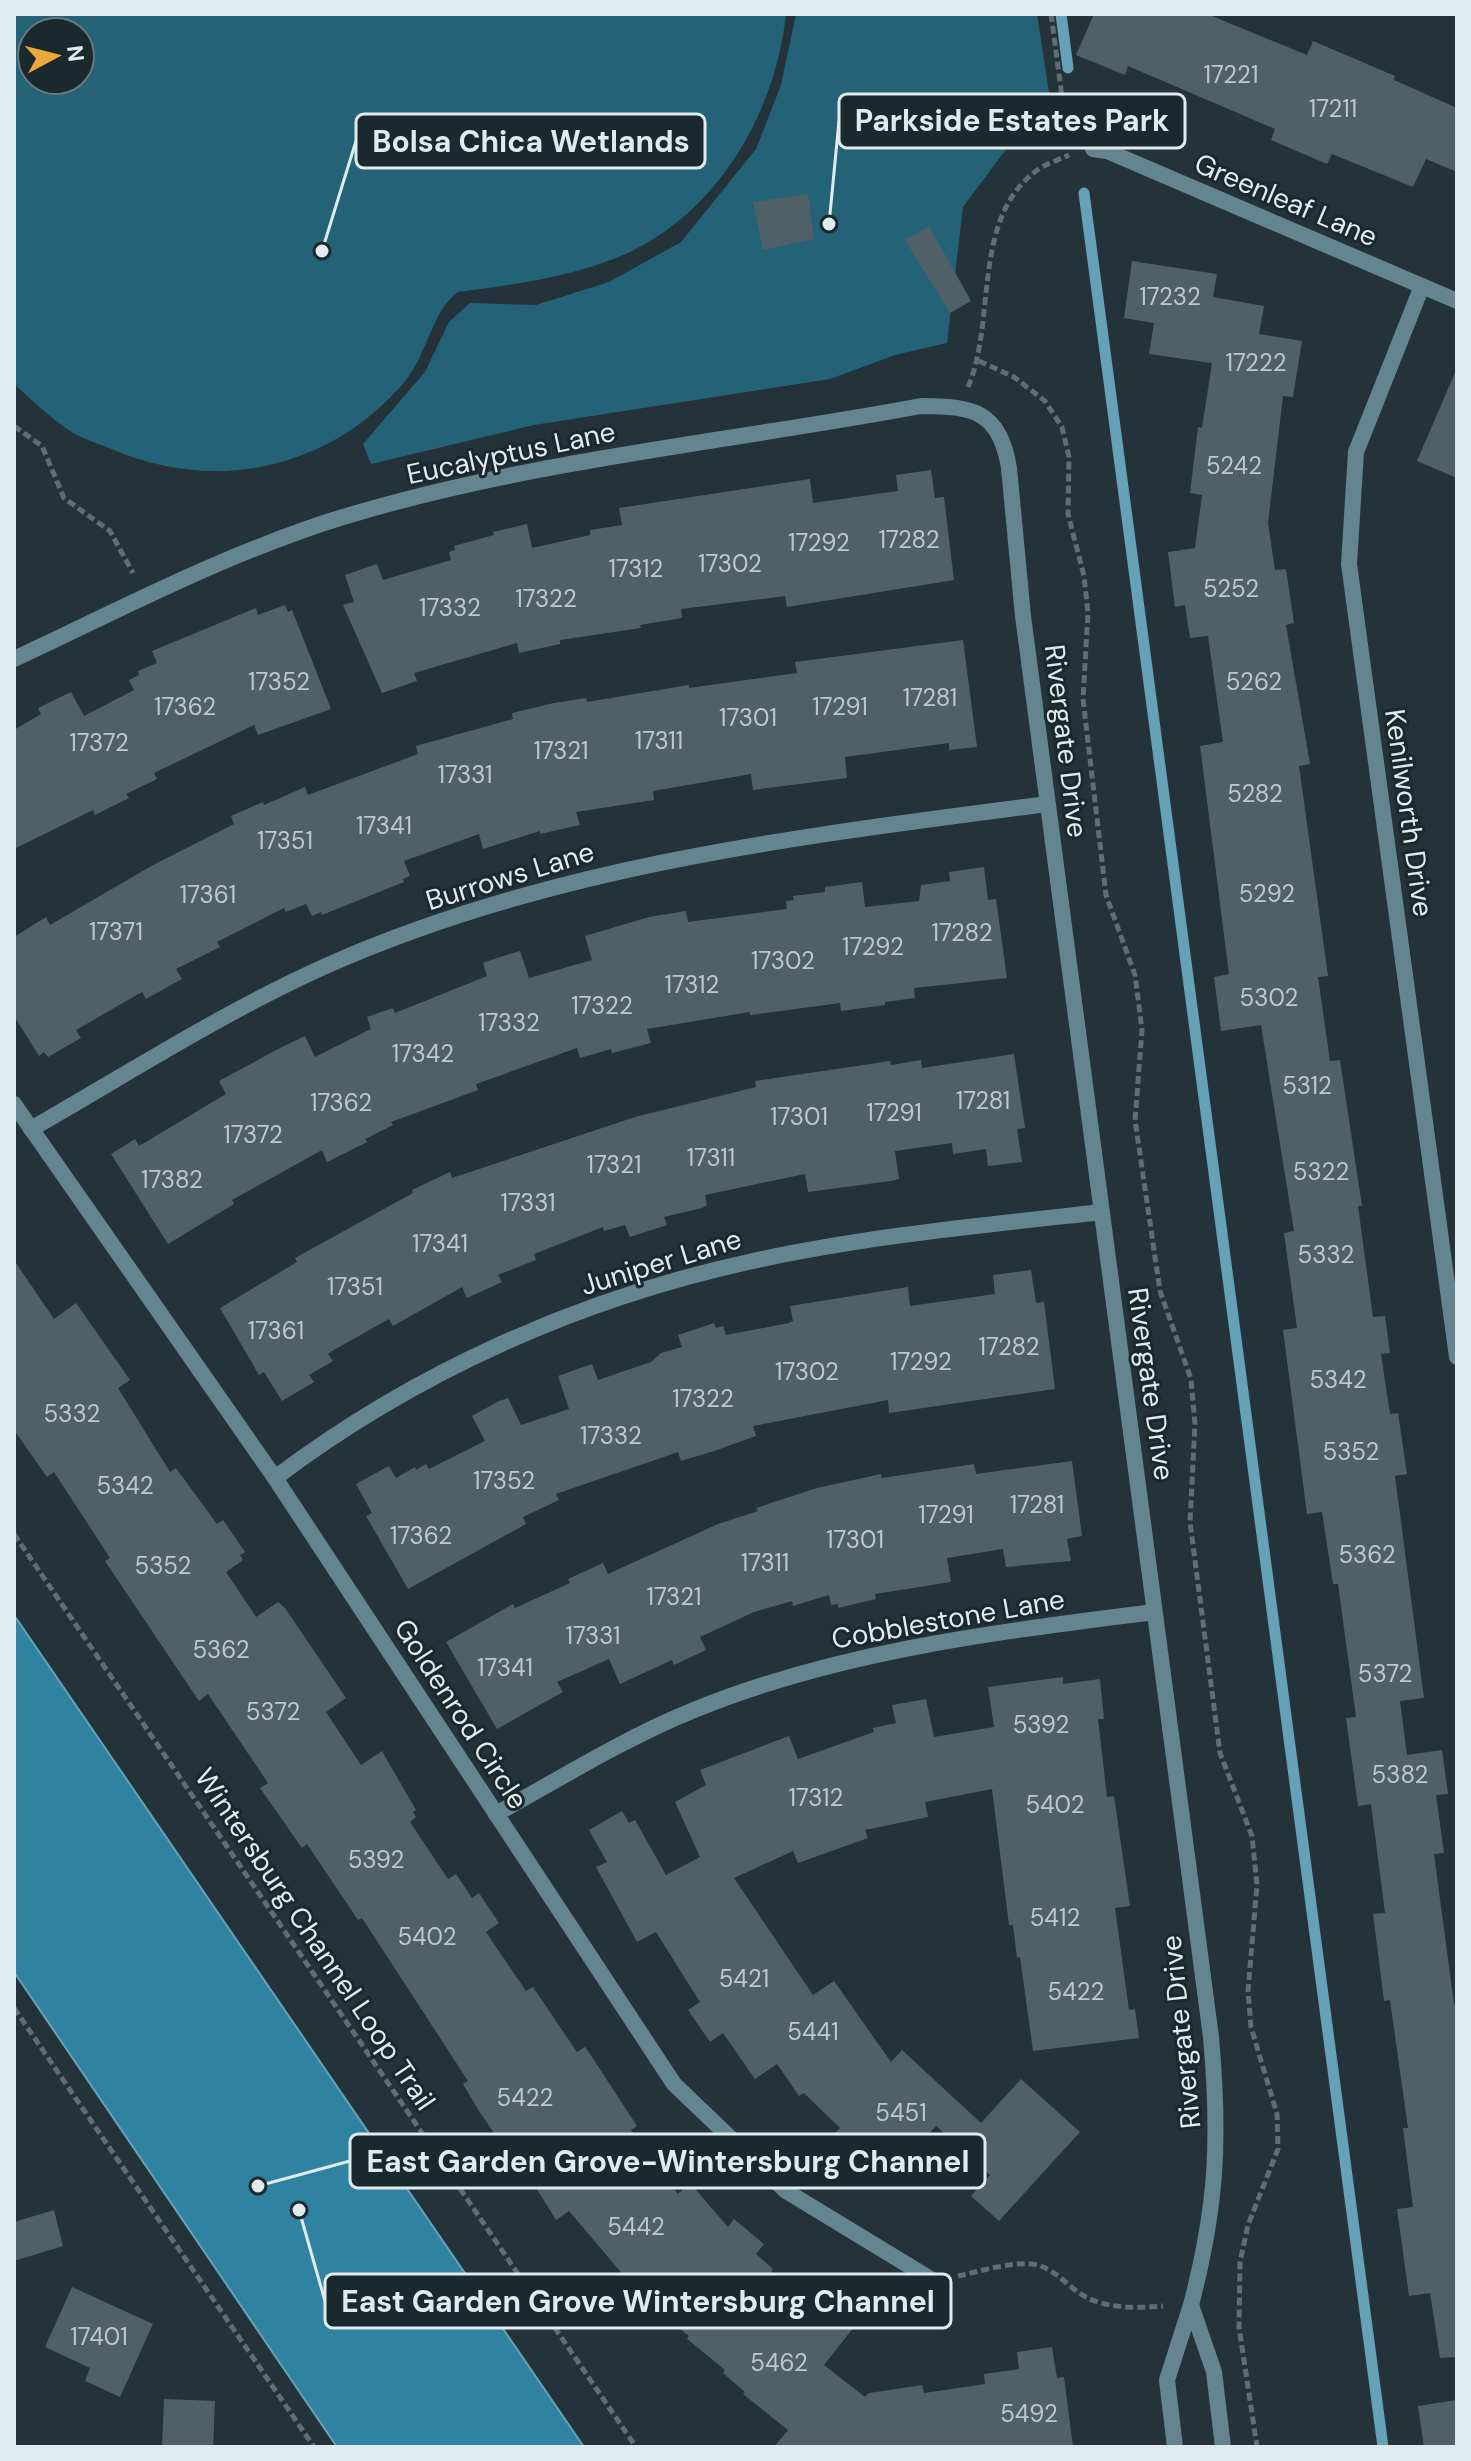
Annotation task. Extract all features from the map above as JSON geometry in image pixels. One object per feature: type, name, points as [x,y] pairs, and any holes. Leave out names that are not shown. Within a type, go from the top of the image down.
[{"type":"street","name":"Greenleaf Lane","points":[[1093,149],[1107,151],[1457,301]]},
{"type":"street","name":"Kenilworth Drive","points":[[1422,286],[1356,452],[1349,564],[1457,1357]]},
{"type":"street","name":"Eucalyptus Lane","points":[[14,659],[144,598],[342,518],[468,485],[572,463],[921,406],[961,406]]},
{"type":"street","name":"Rivergate Drive","points":[[961,406],[982,415],[995,427],[1006,450],[1009,468],[1010,505],[1047,804],[1217,2108],[1218,2141],[1208,2242],[1167,2380],[1175,2447]]},
{"type":"street","name":"Burrows Lane","points":[[31,1129],[301,978],[409,934],[507,900],[645,863],[802,836],[1047,804]]},
{"type":"street","name":"Goldenrod Circle","points":[[14,1104],[275,1478],[674,2084],[786,2191],[934,2281]]},
{"type":"street","name":"Juniper Lane","points":[[275,1478],[328,1438],[498,1344],[669,1282],[753,1260],[862,1242],[1102,1212]]},
{"type":"street","name":"Cobblestone Lane","points":[[496,1814],[639,1735],[694,1710],[788,1677],[880,1652],[1154,1612]]},
{"type":"street","points":[[1191,2305],[1214,2372],[1223,2447]]},
{"type":"path","points":[[1051,14],[1069,155]]},
{"type":"path","points":[[961,406],[979,361],[996,227],[1012,195],[1037,170],[1069,155],[1093,149]]},
{"type":"path","points":[[979,361],[1014,377],[1045,401],[1062,427],[1069,457],[1068,514],[1084,576],[1088,613],[1083,699],[1106,895],[1135,975],[1142,1030],[1135,1120],[1160,1291],[1191,1379],[1195,1424],[1190,1522],[1220,1753],[1252,1836],[1257,1885],[1248,1991],[1250,2015],[1277,2114],[1278,2149],[1248,2225],[1240,2262],[1239,2327],[1257,2447]]},
{"type":"path","points":[[14,426],[42,446],[64,498],[110,531],[128,559],[144,598]]},
{"type":"path","name":"Wintersburg Channel Loop Trail","points":[[14,1534],[636,2447]]},
{"type":"path","points":[[14,2008],[314,2447]]},
{"type":"path","points":[[934,2281],[1007,2265],[1034,2264],[1056,2273],[1090,2299],[1129,2308],[1191,2305]]},
{"type":"shaded area","points":[[14,14],[786,14],[768,92],[752,129],[706,195],[677,222],[644,244],[608,261],[534,281],[458,292],[442,310],[406,380],[376,410],[343,435],[307,453],[270,465],[230,471],[190,470],[149,462],[94,442],[74,434],[14,384]]},
{"type":"shaded area","points":[[796,14],[1037,14],[1054,126],[1010,144],[963,207],[947,343],[895,355],[830,379],[534,425],[371,464],[363,444],[425,372],[449,322],[470,303],[536,305],[609,282],[681,242],[756,149],[781,85]]},
{"type":"shaded area","points":[[14,1615],[584,2447],[337,2447],[14,1972]]},
{"type":"building","points":[[1094,14],[1207,14],[1307,55],[1313,41],[1395,76],[1394,80],[1457,108],[1457,172],[1426,159],[1413,187],[1332,154],[1327,164],[1271,140],[1275,129],[1128,66],[1125,75],[1076,55]]},
{"type":"building","points":[[808,194],[814,239],[763,250],[753,202]]},
{"type":"building","points":[[929,226],[971,301],[950,313],[905,240]]},
{"type":"building","points":[[1132,261],[1217,274],[1213,297],[1264,306],[1259,334],[1302,341],[1293,397],[1283,396],[1268,523],[1275,570],[1286,569],[1294,623],[1286,625],[1310,764],[1299,766],[1328,976],[1318,977],[1330,1061],[1340,1060],[1362,1206],[1358,1206],[1373,1317],[1385,1316],[1390,1353],[1381,1354],[1390,1414],[1398,1413],[1407,1474],[1395,1476],[1424,1698],[1400,1701],[1407,1755],[1442,1750],[1448,1794],[1436,1795],[1444,1853],[1434,1854],[1454,2004],[1457,2003],[1457,2357],[1440,2358],[1430,2293],[1409,2296],[1397,2209],[1413,2207],[1403,2128],[1408,2128],[1390,2000],[1384,2001],[1373,1914],[1385,1913],[1371,1804],[1358,1806],[1346,1718],[1356,1717],[1338,1584],[1333,1584],[1322,1512],[1307,1514],[1283,1330],[1297,1328],[1284,1233],[1294,1231],[1261,1025],[1221,1031],[1214,977],[1229,974],[1200,746],[1223,742],[1208,636],[1190,638],[1185,605],[1175,607],[1168,552],[1195,548],[1202,495],[1190,493],[1198,427],[1202,428],[1212,363],[1149,354],[1154,323],[1124,318]]},
{"type":"building","points":[[1457,368],[1457,478],[1417,461]]},
{"type":"building","points":[[931,470],[935,498],[944,497],[954,580],[787,607],[785,596],[681,609],[682,618],[640,625],[641,628],[560,640],[560,644],[519,653],[517,643],[414,673],[417,681],[382,693],[343,605],[354,602],[345,575],[377,564],[383,580],[451,560],[449,552],[455,550],[454,546],[527,524],[532,548],[590,535],[590,530],[622,525],[619,508],[810,479],[813,503],[898,491],[896,475]]},
{"type":"building","points":[[285,605],[288,612],[292,610],[331,709],[258,735],[254,725],[154,773],[157,779],[126,794],[129,798],[95,815],[93,810],[14,849],[14,730],[41,714],[38,708],[71,692],[84,716],[134,690],[129,680],[139,675],[138,671],[157,663],[152,651],[256,608],[258,615]]},
{"type":"building","points":[[963,640],[977,747],[949,750],[949,743],[845,757],[847,778],[753,790],[751,774],[653,791],[654,800],[576,812],[580,825],[540,834],[540,831],[483,849],[479,834],[404,861],[410,876],[403,879],[404,882],[322,915],[321,912],[312,916],[306,904],[286,912],[284,908],[217,942],[220,947],[176,969],[182,979],[146,999],[142,992],[76,1030],[81,1038],[48,1057],[44,1052],[39,1056],[14,1016],[14,937],[46,917],[50,925],[153,865],[234,824],[231,816],[263,802],[264,805],[305,787],[308,795],[418,754],[416,746],[513,719],[512,713],[554,703],[586,698],[587,702],[689,685],[689,688],[797,673],[795,662]]},
{"type":"building","points":[[984,867],[988,900],[996,899],[1007,978],[914,988],[915,998],[885,1002],[885,1005],[841,1011],[840,1003],[750,1015],[750,1012],[647,1029],[651,1043],[612,1053],[611,1049],[580,1058],[577,1048],[476,1084],[478,1090],[391,1122],[393,1125],[365,1139],[367,1142],[327,1162],[322,1150],[232,1200],[234,1204],[168,1244],[111,1154],[135,1139],[139,1146],[226,1094],[219,1081],[278,1049],[305,1036],[315,1057],[371,1029],[367,1017],[393,1008],[395,1013],[487,976],[483,963],[491,960],[520,951],[529,978],[592,960],[585,936],[649,917],[686,911],[688,922],[787,909],[786,901],[794,900],[793,896],[825,892],[825,887],[862,882],[865,907],[919,901],[921,885],[950,881],[949,872]]},
{"type":"building","points":[[1014,1054],[1025,1128],[1017,1129],[1022,1162],[988,1166],[986,1149],[953,1154],[952,1143],[895,1151],[899,1179],[808,1192],[805,1174],[705,1195],[707,1205],[702,1208],[664,1217],[667,1225],[630,1237],[625,1225],[604,1231],[603,1227],[534,1254],[536,1260],[498,1275],[502,1282],[467,1298],[462,1287],[393,1326],[389,1319],[328,1354],[333,1361],[309,1375],[314,1382],[282,1401],[264,1372],[259,1375],[220,1308],[297,1262],[295,1258],[413,1193],[412,1190],[450,1172],[452,1178],[635,1117],[756,1087],[755,1081],[890,1061],[891,1065],[921,1060],[922,1068]]},
{"type":"building","points":[[14,1260],[54,1319],[76,1303],[130,1380],[118,1388],[170,1472],[176,1468],[217,1524],[223,1520],[245,1552],[240,1555],[243,1560],[226,1572],[256,1617],[278,1602],[285,1608],[346,1698],[326,1712],[361,1765],[382,1751],[416,1810],[413,1812],[416,1817],[410,1822],[448,1879],[456,1874],[472,1898],[479,1893],[499,1923],[486,1932],[526,1991],[533,1987],[577,2052],[585,2047],[637,2126],[631,2130],[657,2169],[678,2194],[690,2183],[728,2227],[734,2219],[764,2244],[756,2254],[773,2269],[771,2271],[821,2311],[826,2305],[854,2327],[824,2365],[865,2397],[869,2393],[922,2385],[924,2393],[985,2384],[984,2374],[1019,2369],[1017,2352],[1052,2347],[1057,2378],[1064,2377],[1073,2447],[774,2447],[788,2430],[743,2394],[745,2392],[723,2373],[725,2370],[687,2339],[689,2336],[647,2303],[569,2211],[556,2220],[509,2144],[504,2148],[479,2111],[463,2084],[468,2081],[362,1918],[358,1920],[307,1844],[302,1848],[260,1788],[268,1783],[208,1694],[199,1701],[105,1561],[110,1558],[54,1472],[47,1477],[14,1430]]},
{"type":"building","points":[[1031,1270],[1036,1303],[1044,1302],[1055,1389],[889,1413],[888,1400],[753,1426],[756,1436],[714,1451],[681,1461],[678,1452],[556,1494],[559,1500],[523,1517],[526,1524],[408,1589],[366,1516],[372,1513],[356,1484],[389,1466],[396,1478],[426,1464],[429,1469],[485,1441],[472,1416],[499,1401],[508,1398],[521,1425],[569,1409],[558,1376],[592,1364],[598,1380],[651,1362],[661,1353],[682,1347],[678,1335],[714,1323],[716,1328],[723,1326],[726,1335],[789,1323],[793,1321],[790,1306],[908,1287],[910,1306],[995,1294],[993,1275]]},
{"type":"building","points":[[1072,1461],[1082,1536],[1067,1539],[1071,1561],[1006,1567],[1003,1549],[947,1558],[951,1582],[875,1594],[876,1599],[838,1608],[838,1604],[831,1605],[829,1595],[793,1606],[792,1601],[754,1612],[700,1637],[706,1650],[674,1665],[672,1660],[620,1684],[609,1659],[557,1682],[563,1692],[497,1729],[446,1642],[513,1604],[515,1608],[570,1583],[568,1579],[603,1563],[608,1574],[718,1524],[758,1511],[756,1508],[817,1488],[881,1474],[882,1478],[974,1464],[976,1474]]},
{"type":"building","points":[[1063,1677],[1063,1684],[1100,1679],[1104,1719],[1098,1719],[1107,1797],[1114,1796],[1130,1906],[1115,1908],[1129,2010],[1135,2009],[1139,2038],[1033,2051],[1020,1957],[1017,1958],[1013,1925],[1009,1925],[992,1789],[925,1802],[928,1817],[865,1830],[868,1838],[798,1863],[793,1851],[734,1878],[813,1995],[834,1981],[891,2062],[902,2050],[981,2123],[1021,2079],[1080,2132],[999,2221],[971,2196],[990,2175],[936,2126],[895,2171],[891,2169],[886,2175],[864,2155],[859,2161],[833,2136],[840,2128],[804,2093],[799,2096],[777,2064],[755,2079],[723,2033],[710,2042],[688,2010],[700,2002],[656,1932],[637,1942],[596,1867],[607,1862],[589,1830],[622,1811],[629,1823],[635,1820],[666,1875],[700,1857],[675,1802],[706,1785],[700,1770],[789,1736],[798,1759],[874,1732],[873,1728],[896,1723],[892,1705],[926,1699],[934,1737],[994,1727],[988,1687]]},
{"type":"building","points":[[54,2210],[63,2246],[14,2261],[14,2222]]},
{"type":"building","points":[[72,2287],[153,2324],[120,2397],[85,2381],[90,2368],[45,2347]]},
{"type":"building","points":[[164,2399],[215,2401],[213,2447],[162,2447]]},
{"type":"building","points":[[1457,2400],[1457,2447],[1424,2447],[1418,2406]]},
{"type":"waterway","points":[[1061,14],[1068,68]]},
{"type":"waterway","points":[[1084,193],[1383,2447]]},
{"type":"place","name":"Parkside Estates Park","points":[[829,224]]},
{"type":"place","name":"Bolsa Chica Wetlands","points":[[322,251]]},
{"type":"place","name":"East Garden Grove-Wintersburg Channel","points":[[258,2186]]},
{"type":"place","name":"East Garden Grove Wintersburg Channel","points":[[299,2210]]}]
